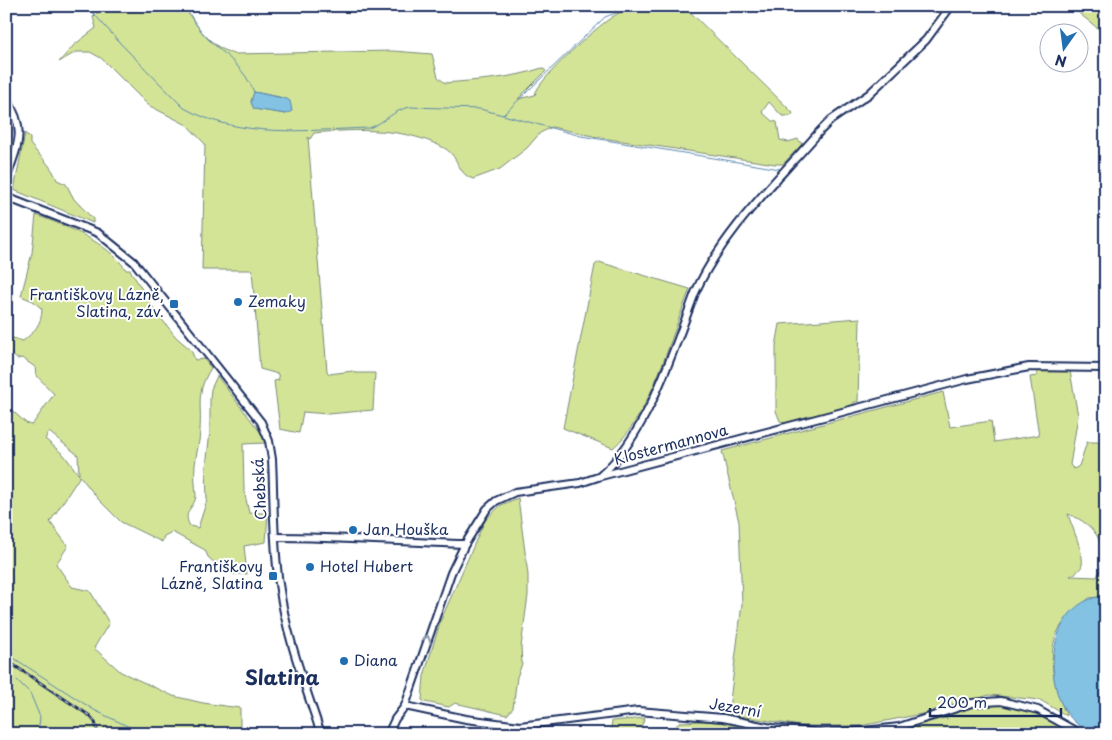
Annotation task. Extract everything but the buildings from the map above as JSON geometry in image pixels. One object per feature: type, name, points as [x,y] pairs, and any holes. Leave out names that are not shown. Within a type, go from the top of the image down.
[{"type":"street","points":[[600,476],[619,455],[646,414],[694,293],[703,274],[719,250],[820,131],[831,120],[869,94],[926,40],[951,6]]},
{"type":"street","points":[[6,98],[14,110],[20,130],[17,148],[6,180]]},
{"type":"street","name":"Chebská","points":[[6,197],[98,233],[134,262],[242,396],[266,432],[272,459],[275,537],[282,606],[297,664],[321,734]]},
{"type":"street","name":"Klostermannova","points":[[388,734],[395,719],[405,706],[444,590],[465,544],[487,509],[505,497],[533,489],[580,483],[600,476],[967,379],[1028,367],[1106,368]]},
{"type":"street","points":[[275,537],[338,536],[375,541],[465,544]]},
{"type":"street","name":"Jezerní","points":[[405,706],[466,719],[520,726],[638,710],[724,718],[772,728],[822,733],[899,727],[972,703],[1001,701],[1038,710],[1081,734]]},
{"type":"green space","points":[[104,6],[183,6],[211,41],[225,51],[234,54],[393,51],[432,54],[438,77],[445,83],[506,77],[542,68],[546,71],[518,99],[535,95],[546,77],[558,64],[600,26],[619,13],[643,7],[684,6],[793,113],[791,116],[782,116],[769,102],[762,112],[772,121],[777,122],[780,140],[788,142],[798,139],[802,144],[783,164],[775,164],[602,138],[552,127],[540,133],[527,148],[500,169],[473,179],[464,173],[446,149],[415,137],[382,131],[314,133],[310,139],[308,137],[327,371],[329,374],[353,371],[355,373],[375,373],[373,410],[328,414],[303,412],[299,433],[280,429],[274,381],[279,380],[278,374],[260,369],[252,270],[202,270],[205,144],[187,125],[148,105],[101,58],[90,52],[76,52],[59,62],[74,45],[96,28],[93,17]],"holes":[[[254,92],[280,97],[286,114],[254,109],[251,102]]]},
{"type":"green space","points":[[1070,6],[1095,6],[1106,15],[1106,35]]},
{"type":"green space","points":[[25,133],[30,138],[30,144],[55,174],[57,180],[66,184],[74,199],[93,219],[93,223],[14,190]]},
{"type":"green space","points":[[36,215],[60,224],[98,243],[109,251],[126,270],[130,270],[156,312],[176,337],[191,350],[195,360],[204,359],[211,368],[203,385],[200,399],[200,434],[195,469],[196,495],[187,517],[190,526],[198,528],[207,500],[206,467],[210,431],[210,399],[211,389],[217,376],[261,433],[265,443],[243,444],[244,490],[249,513],[268,513],[266,542],[244,546],[247,574],[233,574],[224,571],[208,557],[205,550],[172,532],[164,536],[162,542],[121,522],[98,499],[80,476],[50,522],[68,546],[56,564],[72,587],[90,591],[109,623],[94,648],[121,672],[173,696],[203,703],[240,708],[240,734],[6,734],[6,405],[26,423],[32,425],[54,394],[36,375],[35,367],[22,358],[17,359],[6,350],[6,341],[13,338],[23,341],[34,331],[41,319],[42,309],[33,301],[21,296],[32,253]],"holes":[[[49,432],[78,455],[79,475],[64,455],[45,439]]]},
{"type":"green space","points":[[599,262],[690,289],[649,396],[626,434],[613,448],[563,428],[595,265]]},
{"type":"green space","points":[[860,318],[858,402],[854,402],[853,406],[785,423],[780,421],[776,411],[776,346],[780,324]]},
{"type":"green space","points":[[1037,371],[1070,371],[1078,416],[1070,465],[1074,469],[1079,466],[1087,442],[1106,442],[1106,596],[1089,598],[1069,617],[1059,629],[1053,650],[1053,673],[1067,716],[1040,700],[989,695],[932,712],[860,726],[801,726],[720,713],[729,709],[742,604],[739,522],[722,451],[943,392],[950,427],[991,421],[994,442],[1039,435],[1030,377],[1037,376]],"holes":[[[1068,514],[1078,518],[1093,531],[1102,547],[1103,557],[1097,577],[1070,576],[1080,569],[1082,560],[1080,547]]]},
{"type":"green space","points":[[518,498],[528,575],[528,595],[521,647],[522,664],[517,677],[513,708],[507,715],[455,703],[449,707],[425,702],[422,700],[424,676],[440,622],[485,520],[501,505]]},
{"type":"green space","points":[[986,701],[1020,705],[1081,734],[878,734],[946,718],[947,720],[946,713]]},
{"type":"green space","points":[[645,718],[638,734],[610,734],[612,721]]},
{"type":"green space","points":[[679,722],[735,723],[803,734],[698,734],[696,731],[681,730],[676,726]]},
{"type":"water","points":[[254,92],[287,99],[290,101],[292,111],[286,114],[254,109],[251,102]]},
{"type":"water","points":[[1106,596],[1106,734],[1083,728],[1067,713],[1057,691],[1053,666],[1056,641],[1066,619],[1082,603]]},
{"type":"waterway","points":[[87,6],[120,43],[184,108],[206,118],[228,124],[251,128],[298,131],[369,128],[399,110],[410,107],[480,109],[503,115],[605,17],[634,6]]},
{"type":"waterway","points":[[184,6],[204,35],[240,69],[254,92]]},
{"type":"waterway","points":[[503,115],[581,136],[780,169]]},
{"type":"waterway","points":[[6,653],[94,710],[144,734]]},
{"type":"waterway","points":[[17,680],[28,691]]},
{"type":"waterway","points":[[30,693],[40,717],[38,734]]},
{"type":"railway","points":[[6,660],[90,716],[95,722],[98,734]]},
{"type":"place","name":"Zemaky","points":[[238,302]]},
{"type":"place","name":"Františkovy Lázně, Slatina, záv.","points":[[174,304]]},
{"type":"place","name":"Jan Houška","points":[[353,530]]},
{"type":"place","name":"Hotel Hubert","points":[[310,567]]},
{"type":"place","name":"Františkovy Lázně, Slatina","points":[[273,576]]},
{"type":"place","name":"Diana","points":[[344,661]]},
{"type":"district","name":"Slatina","points":[[282,678]]}]
